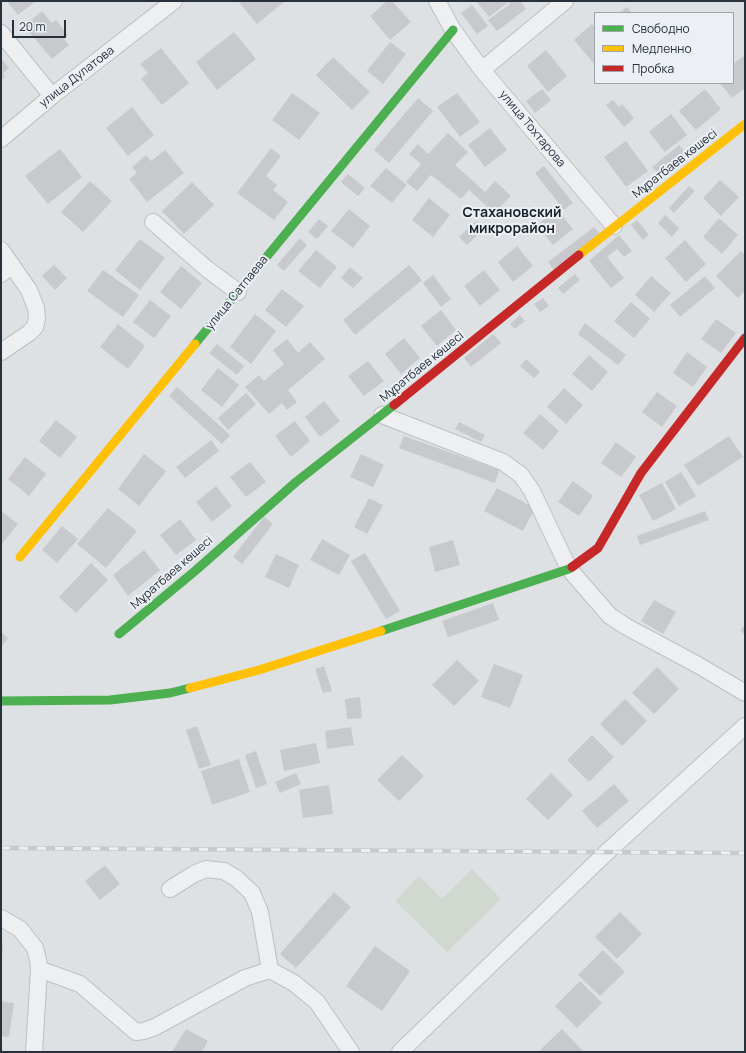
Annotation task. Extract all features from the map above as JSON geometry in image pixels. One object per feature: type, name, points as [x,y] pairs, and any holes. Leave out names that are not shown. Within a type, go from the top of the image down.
[{"type":"street","name":"улица Тохтарова","points":[[437,1],[454,30],[482,70],[614,226]]},
{"type":"street","points":[[482,70],[566,1]]},
{"type":"street","name":"улица Дулатова","points":[[1,139],[52,96],[169,3]]},
{"type":"street","name":"улица Сатпаева","points":[[20,556],[454,30]]},
{"type":"street","points":[[1,33],[52,96]]},
{"type":"street","name":"Мұратбаев көшесі","points":[[120,634],[195,571],[296,482],[382,415],[614,226],[745,124]]},
{"type":"street","points":[[153,222],[207,269],[238,292]]},
{"type":"street","points":[[1,250],[6,270],[29,290],[36,308],[37,318],[35,327],[29,333],[1,352]]},
{"type":"street","points":[[1,701],[110,700],[170,693],[259,670],[413,621],[569,568],[598,548],[640,473],[745,338]]},
{"type":"street","points":[[382,415],[503,462],[521,475],[532,491],[569,568],[610,616],[745,693]]},
{"type":"street","points":[[400,1052],[607,852],[745,726]]},
{"type":"street","points":[[170,889],[194,874],[206,869],[224,871],[236,878],[252,893],[260,912],[270,970]]},
{"type":"street","points":[[1,918],[20,929],[34,948],[38,960],[39,969],[34,1052]]},
{"type":"street","points":[[39,969],[80,984],[136,1032],[155,1027],[245,978],[270,970],[294,983],[317,1002],[351,1052]]},
{"type":"shaded area","points":[[472,869],[501,899],[447,952],[395,901],[419,876],[442,899]]},
{"type":"building","points":[[7,1],[36,1],[18,15]]},
{"type":"building","points":[[238,1],[285,1],[257,24]]},
{"type":"building","points":[[387,1],[392,1],[411,22],[390,40],[370,16]]},
{"type":"building","points":[[476,1],[506,1],[507,3],[489,17]]},
{"type":"building","points":[[508,1],[520,1],[526,9],[497,31],[488,20],[510,4]]},
{"type":"building","points":[[472,5],[488,26],[477,34],[461,13]]},
{"type":"building","points":[[627,7],[631,12],[620,12]]},
{"type":"building","points":[[42,11],[52,23],[56,20],[68,35],[64,39],[69,45],[52,59],[24,26]]},
{"type":"building","points":[[592,24],[594,27],[594,64],[574,40]]},
{"type":"building","points":[[234,32],[256,59],[217,90],[196,62]]},
{"type":"building","points":[[390,42],[406,54],[383,84],[367,71]]},
{"type":"building","points":[[161,48],[189,83],[162,105],[141,79],[148,73],[140,64]]},
{"type":"building","points":[[546,50],[567,76],[548,92],[527,66]]},
{"type":"building","points":[[745,55],[745,88],[732,98],[721,84],[734,84],[734,63]]},
{"type":"building","points":[[333,57],[370,92],[352,110],[316,75]]},
{"type":"building","points":[[1,58],[9,68],[3,73],[5,77],[1,80]]},
{"type":"building","points":[[542,89],[551,100],[535,113],[526,101]]},
{"type":"building","points":[[705,89],[721,109],[696,130],[679,111]]},
{"type":"building","points":[[292,93],[320,113],[299,140],[272,120]]},
{"type":"building","points":[[457,93],[480,122],[460,137],[437,107]]},
{"type":"building","points":[[418,98],[433,111],[389,163],[374,150]]},
{"type":"building","points":[[613,100],[619,107],[622,104],[634,118],[624,127],[606,105]]},
{"type":"building","points":[[132,107],[154,135],[128,156],[106,128]]},
{"type":"building","points":[[671,114],[687,135],[665,152],[649,132]]},
{"type":"building","points":[[490,128],[507,150],[485,167],[468,145]]},
{"type":"building","points":[[448,133],[468,152],[455,165],[485,192],[495,181],[511,196],[494,213],[469,190],[461,199],[431,175],[417,191],[406,182],[421,164],[409,154],[418,144],[428,154]]},
{"type":"building","points":[[626,141],[648,171],[626,187],[604,157]]},
{"type":"building","points":[[679,145],[687,154],[661,176],[652,167]]},
{"type":"building","points":[[271,148],[281,156],[266,176],[277,185],[273,190],[288,202],[274,220],[237,193]]},
{"type":"building","points":[[60,149],[82,177],[48,204],[25,176]]},
{"type":"building","points":[[165,150],[184,173],[147,202],[129,179],[137,173],[132,167],[146,155],[151,161]]},
{"type":"building","points":[[544,166],[573,203],[564,210],[535,173]]},
{"type":"building","points":[[386,168],[407,185],[392,203],[370,186]]},
{"type":"building","points":[[348,174],[365,188],[358,196],[341,182]]},
{"type":"building","points":[[720,180],[739,197],[721,216],[703,198]]},
{"type":"building","points":[[90,181],[112,201],[83,232],[61,212]]},
{"type":"building","points":[[192,182],[214,205],[184,234],[162,211]]},
{"type":"building","points":[[689,186],[695,191],[674,213],[669,208]]},
{"type":"building","points":[[429,198],[450,215],[433,237],[412,220]]},
{"type":"building","points":[[349,209],[370,226],[353,248],[331,231]]},
{"type":"building","points":[[557,209],[573,229],[553,245],[537,225]]},
{"type":"building","points":[[665,215],[679,228],[672,237],[658,223]]},
{"type":"building","points":[[719,218],[738,235],[722,254],[703,237]]},
{"type":"building","points":[[319,219],[328,226],[317,239],[308,232]]},
{"type":"building","points":[[637,220],[649,235],[643,240],[631,225]]},
{"type":"building","points":[[476,221],[484,229],[467,245],[459,237]]},
{"type":"building","points":[[594,227],[600,234],[554,270],[548,262]]},
{"type":"building","points":[[619,235],[632,251],[624,257],[617,249],[607,257],[624,278],[611,288],[589,261]]},
{"type":"building","points":[[300,238],[307,245],[284,271],[277,265]]},
{"type":"building","points":[[140,239],[165,258],[140,290],[115,270]]},
{"type":"building","points":[[685,240],[706,264],[686,282],[665,258]]},
{"type":"building","points":[[517,246],[533,266],[513,282],[498,262]]},
{"type":"building","points":[[316,250],[337,267],[320,288],[298,271]]},
{"type":"building","points":[[741,251],[745,255],[745,291],[738,298],[716,276]]},
{"type":"building","points":[[54,265],[67,278],[55,290],[42,276]]},
{"type":"building","points":[[409,265],[422,280],[355,335],[343,320]]},
{"type":"building","points":[[181,266],[202,283],[181,309],[160,292]]},
{"type":"building","points":[[350,267],[363,278],[353,288],[341,278]]},
{"type":"building","points":[[103,270],[139,295],[123,317],[87,291]]},
{"type":"building","points":[[484,270],[500,290],[480,306],[464,286]]},
{"type":"building","points":[[575,274],[580,280],[563,294],[558,288]]},
{"type":"building","points":[[433,275],[451,299],[441,307],[423,283]]},
{"type":"building","points":[[651,276],[671,293],[654,312],[635,295]]},
{"type":"building","points":[[705,276],[715,288],[680,317],[670,305]]},
{"type":"building","points":[[282,289],[304,306],[286,327],[265,310]]},
{"type":"building","points":[[543,298],[549,306],[540,312],[534,304]]},
{"type":"building","points":[[150,300],[171,316],[154,338],[133,322]]},
{"type":"building","points":[[631,302],[650,319],[634,338],[614,321]]},
{"type":"building","points":[[441,310],[456,330],[437,346],[421,326]]},
{"type":"building","points":[[255,314],[276,331],[251,364],[230,347]]},
{"type":"building","points":[[520,315],[525,321],[515,329],[510,324]]},
{"type":"building","points":[[716,319],[736,333],[721,353],[701,339]]},
{"type":"building","points":[[585,323],[626,355],[618,365],[578,334]]},
{"type":"building","points":[[118,324],[145,346],[128,369],[100,347]]},
{"type":"building","points":[[493,334],[501,343],[471,367],[464,358]]},
{"type":"building","points":[[404,338],[420,358],[401,374],[385,354]]},
{"type":"building","points":[[287,339],[298,353],[310,342],[325,359],[288,390],[297,402],[287,410],[282,403],[269,414],[245,387],[259,375],[264,381],[284,364],[273,350]]},
{"type":"building","points":[[217,344],[244,366],[237,375],[209,353]]},
{"type":"building","points":[[687,352],[707,367],[693,387],[673,373]]},
{"type":"building","points":[[589,355],[608,372],[592,391],[572,374]]},
{"type":"building","points":[[526,359],[540,372],[534,378],[520,366]]},
{"type":"building","points":[[368,361],[384,381],[364,396],[348,376]]},
{"type":"building","points":[[218,368],[239,385],[222,407],[201,390]]},
{"type":"building","points":[[177,387],[230,435],[222,444],[169,396]]},
{"type":"building","points":[[564,388],[583,405],[566,424],[547,407]]},
{"type":"building","points":[[657,392],[677,406],[662,427],[642,412]]},
{"type":"building","points":[[246,393],[256,404],[228,430],[218,418]]},
{"type":"building","points":[[324,401],[340,421],[320,437],[305,417]]},
{"type":"building","points":[[540,414],[559,431],[543,450],[523,433]]},
{"type":"building","points":[[56,420],[77,437],[60,458],[39,441]]},
{"type":"building","points":[[295,421],[310,441],[291,457],[275,436]]},
{"type":"building","points":[[459,422],[485,435],[481,442],[455,429]]},
{"type":"building","points":[[404,436],[499,470],[495,483],[399,448]]},
{"type":"building","points":[[729,436],[743,457],[698,486],[684,465]]},
{"type":"building","points":[[211,440],[219,451],[185,478],[176,467]]},
{"type":"building","points":[[616,442],[636,457],[621,477],[601,463]]},
{"type":"building","points":[[144,454],[166,471],[139,506],[118,489]]},
{"type":"building","points":[[361,454],[384,465],[373,487],[350,477]]},
{"type":"building","points":[[25,457],[46,474],[29,496],[8,479]]},
{"type":"building","points":[[250,462],[266,482],[246,497],[230,477]]},
{"type":"building","points":[[681,472],[696,496],[679,506],[665,482]]},
{"type":"building","points":[[573,481],[593,496],[579,516],[558,502]]},
{"type":"building","points":[[662,483],[676,509],[653,521],[639,495]]},
{"type":"building","points":[[216,486],[232,506],[212,522],[196,502]]},
{"type":"building","points":[[497,488],[535,508],[523,531],[484,511]]},
{"type":"building","points":[[369,498],[383,505],[367,534],[354,527]]},
{"type":"building","points":[[108,508],[137,531],[106,568],[77,544]]},
{"type":"building","points":[[1,511],[18,524],[1,545]]},
{"type":"building","points":[[705,511],[709,520],[640,545],[637,536]]},
{"type":"building","points":[[264,517],[273,524],[242,564],[233,557]]},
{"type":"building","points":[[180,519],[196,540],[176,555],[160,535]]},
{"type":"building","points":[[62,526],[78,539],[57,563],[42,550]]},
{"type":"building","points":[[322,539],[350,555],[339,575],[310,560]]},
{"type":"building","points":[[453,540],[460,565],[435,572],[429,547]]},
{"type":"building","points":[[144,550],[160,570],[128,596],[113,575]]},
{"type":"building","points":[[365,553],[400,611],[386,619],[351,561]]},
{"type":"building","points":[[276,554],[299,565],[289,588],[265,577]]},
{"type":"building","points":[[91,563],[108,580],[76,613],[59,597]]},
{"type":"building","points":[[654,600],[676,612],[663,634],[641,621]]},
{"type":"building","points":[[493,603],[499,620],[448,637],[442,621]]},
{"type":"building","points":[[745,625],[745,635],[740,630]]},
{"type":"building","points":[[1,632],[8,638],[1,647]]},
{"type":"building","points":[[457,660],[479,681],[454,706],[432,685]]},
{"type":"building","points":[[494,664],[523,675],[510,708],[481,697]]},
{"type":"building","points":[[324,666],[332,691],[323,693],[315,669]]},
{"type":"building","points":[[657,667],[679,689],[654,714],[632,693]]},
{"type":"building","points":[[360,697],[362,718],[347,719],[345,699]]},
{"type":"building","points":[[625,699],[647,721],[622,746],[600,724]]},
{"type":"building","points":[[197,726],[211,765],[199,769],[186,730]]},
{"type":"building","points":[[351,727],[354,745],[327,749],[325,731]]},
{"type":"building","points":[[592,735],[614,757],[589,782],[567,760]]},
{"type":"building","points":[[316,743],[320,763],[284,771],[280,750]]},
{"type":"building","points":[[256,751],[267,784],[256,788],[245,755]]},
{"type":"building","points":[[402,755],[424,776],[399,801],[377,780]]},
{"type":"building","points":[[239,759],[250,792],[212,805],[201,771]]},
{"type":"building","points":[[296,773],[301,784],[280,793],[275,782]]},
{"type":"building","points":[[551,773],[573,795],[548,820],[526,799]]},
{"type":"building","points":[[614,784],[629,801],[597,828],[582,811]]},
{"type":"building","points":[[329,785],[333,814],[303,818],[299,790]]},
{"type":"building","points":[[105,865],[120,884],[100,900],[85,881]]},
{"type":"building","points":[[334,892],[351,907],[296,968],[280,954]]},
{"type":"building","points":[[620,912],[642,934],[617,959],[595,937]]},
{"type":"building","points":[[1,942],[3,943],[2,962],[1,962]]},
{"type":"building","points":[[375,946],[410,971],[382,1011],[346,986]]},
{"type":"building","points":[[603,950],[625,972],[600,996],[578,975]]},
{"type":"building","points":[[580,981],[602,1003],[577,1028],[555,1006]]},
{"type":"building","points":[[1,1001],[14,1003],[9,1037],[1,1036]]},
{"type":"building","points":[[186,1029],[208,1041],[202,1052],[172,1052]]},
{"type":"building","points":[[562,1029],[583,1051],[582,1052],[538,1052]]},
{"type":"railway","points":[[1,848],[745,853]]},
{"type":"traffic: fast","points":[[195,344],[453,30]]},
{"type":"traffic: fast","points":[[119,634],[195,571],[296,482],[394,405]]},
{"type":"traffic: fast","points":[[381,631],[572,567]]},
{"type":"traffic: fast","points":[[1,701],[110,700],[170,693],[190,688]]},
{"type":"traffic: slow","points":[[579,255],[745,124]]},
{"type":"traffic: slow","points":[[20,557],[195,344]]},
{"type":"traffic: slow","points":[[190,688],[259,670],[381,631]]},
{"type":"traffic: jam","points":[[394,405],[579,255]]},
{"type":"traffic: jam","points":[[572,567],[598,548],[641,473],[745,338]]},
{"type":"district","name":"Стахановский микрорайон","points":[[512,222]]}]
